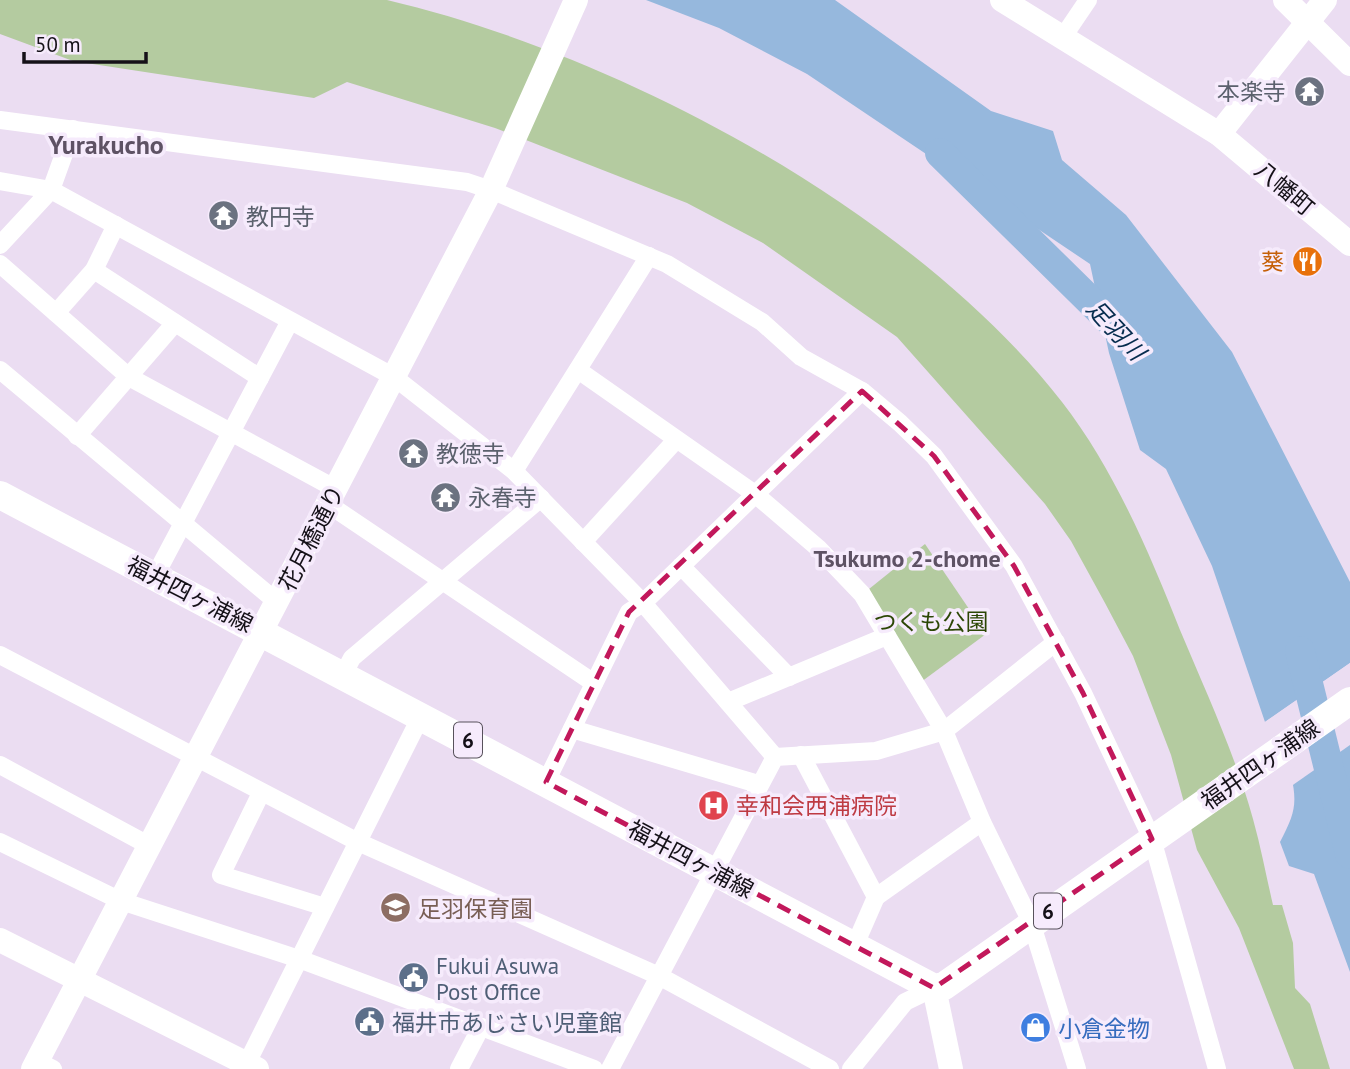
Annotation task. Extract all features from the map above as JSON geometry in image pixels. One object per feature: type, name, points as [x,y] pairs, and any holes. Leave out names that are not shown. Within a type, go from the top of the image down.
[{"type":"main road","name":"福井四ヶ浦線","points":[[0,495],[934,988],[944,986],[1031,922],[1350,701]]},
{"type":"street","name":"花月橋通り","points":[[41,1066],[79,981],[495,183],[576,0]]},
{"type":"street","name":"八幡町","points":[[1002,0],[1219,134],[1350,244]]},
{"type":"street","points":[[1063,37],[1088,0]]},
{"type":"street","points":[[1285,0],[1350,64]]},
{"type":"street","points":[[1219,134],[1325,0]]},
{"type":"street","points":[[0,120],[467,182],[495,183],[649,256],[762,322],[801,357],[862,391],[900,422],[934,456],[1014,566],[1056,642],[1157,836],[1217,1069]]},
{"type":"street","points":[[0,245],[51,190],[73,129]]},
{"type":"street","points":[[0,181],[35,184],[51,190],[394,377],[514,471],[643,603],[775,757]]},
{"type":"street","points":[[56,313],[94,271],[116,225]]},
{"type":"street","points":[[514,471],[649,256]]},
{"type":"street","points":[[0,264],[129,377],[230,433],[332,497],[443,582],[594,683]]},
{"type":"street","points":[[94,271],[260,378]]},
{"type":"street","points":[[155,576],[290,321]]},
{"type":"street","points":[[77,436],[176,323]]},
{"type":"street","points":[[0,370],[277,602]]},
{"type":"street","points":[[578,370],[755,494],[818,548],[862,594],[944,731],[982,822],[1031,922],[1077,1069]]},
{"type":"street","points":[[546,782],[629,612],[643,603],[862,391]]},
{"type":"street","points":[[583,542],[676,440]]},
{"type":"street","points":[[343,675],[352,658],[541,498]]},
{"type":"street","points":[[681,566],[789,677]]},
{"type":"street","points":[[727,702],[887,636]]},
{"type":"street","points":[[775,757],[876,751],[944,731],[1056,642]]},
{"type":"street","points":[[2,661],[358,842],[659,976],[830,1069]]},
{"type":"street","points":[[0,940],[249,1067],[299,960],[421,716]]},
{"type":"street","points":[[572,729],[758,784]]},
{"type":"street","points":[[801,755],[876,897]]},
{"type":"street","points":[[611,1069],[758,784],[775,757]]},
{"type":"street","points":[[0,765],[150,846]]},
{"type":"street","points":[[261,793],[221,875],[325,907]]},
{"type":"street","points":[[855,945],[876,897],[982,822]]},
{"type":"street","points":[[0,842],[121,901],[299,960],[594,1069]]},
{"type":"street","points":[[851,1069],[905,1002],[934,988],[941,1009],[951,1069]]},
{"type":"street","points":[[460,1069],[481,1027]]},
{"type":"highlighted area","points":[[862,391],[934,456],[1014,566],[1083,693],[1152,839],[934,988],[546,782],[629,612]]},
{"type":"green space","points":[[0,0],[387,0],[477,25],[570,59],[664,101],[756,150],[845,205],[927,266],[1000,332],[1062,402],[1098,455],[1129,512],[1238,771],[1256,830],[1273,905],[1282,905],[1293,943],[1295,988],[1310,1004],[1330,1069],[1294,1069],[1239,928],[1197,850],[1171,755],[1133,656],[1071,541],[1045,504],[897,337],[763,243],[687,203],[495,128],[347,82],[314,98],[73,61],[0,34]]},
{"type":"green space","name":"つくも公園","points":[[925,544],[986,634],[921,682],[869,589]]},
{"type":"water","points":[[646,0],[835,0],[991,111],[1053,131],[1062,160],[1126,215],[1232,352],[1350,582],[1350,663],[1265,722],[1212,566],[1166,469],[1140,450],[1109,353],[1090,264],[807,74],[719,28]]},
{"type":"water","points":[[1350,731],[1350,972],[1314,874],[1289,866],[1280,842],[1293,810],[1291,775]]},
{"type":"pier","points":[[1350,663],[1350,667],[1267,725],[1262,724]]},
{"type":"pier","points":[[1350,728],[1350,745],[1290,787],[1288,772]]},
{"type":"waterway","name":"足羽川","points":[[940,153],[1126,336]]},
{"type":"waterway","name":"足羽川","points":[[1300,651],[1350,854]]},
{"type":"place","name":"本楽寺","points":[[1309,91]]},
{"type":"place","name":"教円寺","points":[[223,216]]},
{"type":"place","name":"葵","points":[[1307,261]]},
{"type":"place","name":"教徳寺","points":[[413,453]]},
{"type":"place","name":"永春寺","points":[[445,497]]},
{"type":"place","name":"幸和会西浦病院","points":[[713,805]]},
{"type":"place","name":"足羽保育園","points":[[395,908]]},
{"type":"place","name":"Fukui Asuwa Post Office","points":[[413,978]]},
{"type":"place","name":"福井市あじさい児童館","points":[[369,1022]]},
{"type":"place","name":"小倉金物","points":[[1035,1028]]},
{"type":"district","name":"Yurakucho","points":[[106,144]]},
{"type":"district","name":"Tsukumo 2-chome","points":[[907,558]]}]
